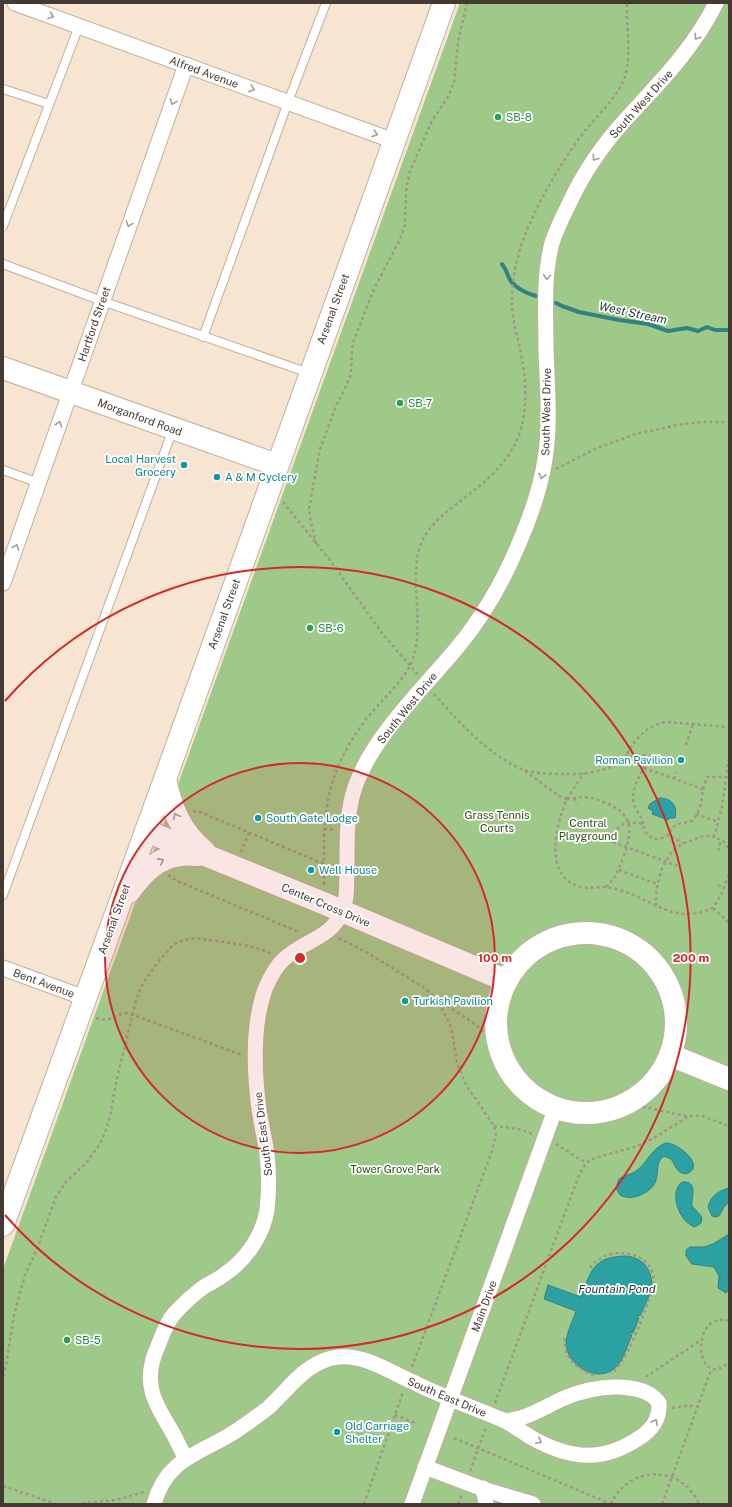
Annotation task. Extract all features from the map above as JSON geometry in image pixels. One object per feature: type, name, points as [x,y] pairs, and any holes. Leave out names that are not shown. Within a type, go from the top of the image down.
[{"type":"street","name":"Alfred Avenue","points":[[14,3],[394,141]]},
{"type":"street","name":"Arsenal Street","points":[[3,1224],[89,1007],[116,910],[165,779],[444,3]]},
{"type":"street","name":"South West Drive","points":[[343,912],[347,887],[348,828],[354,788],[373,750],[392,725],[461,644],[485,609],[497,589],[520,542],[538,493],[546,457],[547,435],[546,286],[548,261],[553,241],[560,223],[590,164],[622,124],[658,86],[678,61],[701,30],[716,3]]},
{"type":"street","name":"Hartford Street","points":[[3,584],[186,65]]},
{"type":"street","name":"Morganford Road","points":[[3,368],[277,465]]},
{"type":"street","points":[[165,779],[173,808],[179,822],[193,842],[209,856]]},
{"type":"street","name":"Center Cross Drive","points":[[146,831],[507,981]]},
{"type":"street","points":[[116,910],[142,875],[153,864],[167,857],[184,854],[209,856]]},
{"type":"street","name":"South East Drive","points":[[185,1458],[152,1393],[150,1379],[155,1354],[172,1316],[205,1286],[226,1274],[239,1263],[259,1234],[266,1212],[269,1189],[267,1155],[259,1110],[256,1060],[258,1022],[261,1004],[271,977],[282,961],[296,950],[322,935],[336,923],[343,912]]},
{"type":"street","points":[[578,933],[594,933],[624,941],[638,949],[650,959],[668,985],[673,1000],[675,1016],[675,1032],[670,1055],[663,1068],[644,1091],[612,1109],[591,1112],[576,1112],[556,1107],[540,1100],[520,1083],[507,1065],[499,1043],[497,1010],[501,994],[507,981],[517,966],[528,954],[555,938],[578,933]]},
{"type":"street","name":"Bent Avenue","points":[[3,968],[89,1007]]},
{"type":"street","points":[[670,1055],[726,1075]]},
{"type":"street","name":"Main Drive","points":[[412,1504],[556,1107]]},
{"type":"street","name":"South East Drive","points":[[154,1504],[166,1477],[185,1458],[220,1442],[241,1428],[268,1408],[298,1376],[308,1369],[329,1359],[350,1357],[360,1359],[505,1421],[534,1438],[568,1453],[581,1456],[598,1455],[615,1450],[635,1441],[645,1434],[657,1420],[659,1404],[650,1394],[633,1389],[606,1387],[563,1398],[525,1417],[505,1421]]},
{"type":"street","points":[[425,1467],[533,1504]]},
{"type":"street","points":[[483,1488],[486,1504]]},
{"type":"lane","points":[[203,337],[288,102],[326,3]]},
{"type":"lane","points":[[3,226],[79,26]]},
{"type":"lane","points":[[3,89],[49,104]]},
{"type":"lane","points":[[3,264],[102,301],[310,374]]},
{"type":"lane","points":[[3,895],[173,429]]},
{"type":"lane","points":[[3,470],[39,483]]},
{"type":"path","points":[[316,544],[309,509],[320,449],[336,406],[351,374],[352,349],[354,340],[380,277],[404,231],[406,218],[406,191],[410,171],[432,121],[448,97],[454,82],[458,42],[467,3]]},
{"type":"path","points":[[324,886],[325,814],[329,792],[335,772],[351,742],[368,718],[410,666],[415,652],[419,629],[416,568],[420,546],[432,526],[442,516],[500,468],[516,441],[522,424],[525,405],[525,382],[523,361],[513,314],[513,287],[518,259],[525,235],[552,180],[579,138],[617,92],[623,82],[628,58],[627,3]]},
{"type":"path","points":[[554,470],[597,448],[636,434],[710,421],[729,422]]},
{"type":"path","points":[[283,502],[382,633],[419,677]]},
{"type":"path","points":[[432,692],[482,743],[501,758],[524,770],[546,788],[567,800],[588,797],[608,804],[620,811],[628,822],[630,834],[619,870],[614,878],[605,887]]},
{"type":"path","points":[[524,770],[562,774],[584,774],[614,765],[620,762],[638,738],[648,728],[668,722],[729,727]]},
{"type":"path","points":[[686,745],[693,724]]},
{"type":"path","points":[[625,756],[651,756],[644,768],[633,796],[634,803],[642,818],[647,835],[652,838],[664,838],[675,825],[691,821],[696,814],[701,801],[706,776],[725,777]]},
{"type":"path","points":[[714,837],[722,807],[725,777],[729,758]]},
{"type":"path","points":[[644,768],[703,789]]},
{"type":"path","points":[[674,779],[676,772]]},
{"type":"path","points":[[584,774],[567,800],[559,822],[554,848],[558,866],[565,878],[576,885],[589,888],[605,887],[626,892],[656,906],[681,914],[697,913],[713,908],[729,875]]},
{"type":"path","points":[[574,798],[577,804]]},
{"type":"path","points":[[188,812],[200,812],[250,831],[324,864]]},
{"type":"path","points":[[696,814],[718,822]]},
{"type":"path","points":[[610,839],[619,828],[628,822],[643,824]]},
{"type":"path","points":[[324,829],[338,830]]},
{"type":"path","points":[[241,853],[250,831]]},
{"type":"path","points":[[668,835],[683,844]]},
{"type":"path","points":[[656,906],[657,884],[666,862],[676,848],[703,836],[714,837],[728,843],[729,849]]},
{"type":"path","points":[[718,851],[721,840]]},
{"type":"path","points":[[613,842],[677,866]]},
{"type":"path","points":[[164,870],[171,878],[177,881],[368,953],[416,983],[499,1043]]},
{"type":"path","points":[[619,870],[657,884]]},
{"type":"path","points":[[718,885],[724,888]]},
{"type":"path","points":[[713,908],[729,923]]},
{"type":"path","points":[[3,1376],[14,1316],[25,1275],[56,1197],[66,1182],[90,1158],[101,1142],[106,1130],[132,1014],[141,987],[158,962],[174,944],[179,941],[196,938],[250,946],[263,950],[282,961]]},
{"type":"path","points":[[411,1372],[492,1151],[496,1134],[494,1126],[466,1085],[457,1063],[451,1027],[437,999]]},
{"type":"path","points":[[89,1007],[108,1020],[122,1014],[132,1014],[256,1060]]},
{"type":"path","points":[[625,1103],[687,1116],[702,1116],[729,1126]]},
{"type":"path","points":[[496,1400],[579,1175],[586,1163],[597,1157],[645,1143],[687,1116]]},
{"type":"path","points":[[494,1126],[524,1131]]},
{"type":"path","points":[[562,1147],[586,1163]]},
{"type":"path","points":[[590,1268],[600,1260],[617,1254],[634,1255],[646,1262],[652,1275],[653,1289],[638,1326],[622,1362],[617,1369],[608,1374]]},
{"type":"path","points":[[711,1370],[706,1364],[702,1354],[702,1339],[708,1327],[715,1321],[722,1319],[729,1320]]},
{"type":"path","points":[[638,1326],[642,1328]]},
{"type":"path","points":[[565,1338],[566,1349],[572,1362],[581,1370],[596,1375]]},
{"type":"path","points":[[642,1380],[702,1339]]},
{"type":"path","points":[[711,1370],[721,1368],[729,1362]]},
{"type":"path","points":[[662,1504],[711,1370]]},
{"type":"path","points":[[364,1504],[403,1392]]},
{"type":"path","points":[[672,1408],[697,1406]]},
{"type":"path","points":[[395,1415],[418,1424]]},
{"type":"path","points":[[471,1468],[485,1430]]},
{"type":"path","points":[[454,1438],[611,1504],[618,1491],[634,1479],[651,1474],[663,1474],[672,1477],[687,1486],[695,1495],[700,1504]]},
{"type":"path","points":[[3,1486],[54,1504]]},
{"type":"path","points":[[76,1504],[116,1500],[161,1488]]},
{"type":"path","points":[[458,1504],[460,1500]]},
{"type":"green space","name":"Tower Grove Park","points":[[460,3],[729,3],[729,1504],[3,1504],[3,1269]]},
{"type":"water","points":[[659,798],[664,798],[671,801],[675,806],[675,818],[669,818],[668,820],[652,814],[653,811],[648,808],[650,804]]},
{"type":"water","points":[[666,1143],[678,1147],[689,1156],[694,1166],[692,1171],[686,1174],[680,1172],[671,1159],[664,1156],[658,1164],[656,1181],[653,1186],[638,1196],[627,1197],[620,1195],[616,1188],[619,1179],[640,1168],[657,1148]]},
{"type":"water","points":[[682,1182],[691,1184],[693,1190],[692,1206],[702,1217],[701,1223],[695,1227],[685,1220],[678,1207],[676,1193]]},
{"type":"water","points":[[729,1188],[729,1202],[719,1216],[712,1216],[708,1207],[711,1199],[719,1192]]},
{"type":"water","points":[[729,1234],[729,1289],[726,1293],[718,1288],[719,1276],[714,1267],[692,1264],[686,1256],[686,1250],[690,1247],[704,1247],[713,1244]]},
{"type":"water","name":"Fountain Pond","points":[[625,1256],[637,1259],[646,1266],[651,1276],[651,1289],[640,1316],[637,1315],[639,1318],[633,1333],[629,1333],[632,1335],[618,1365],[608,1372],[600,1374],[592,1373],[577,1365],[568,1352],[566,1344],[567,1336],[576,1311],[544,1299],[548,1285],[581,1297],[595,1267],[606,1259]]},
{"type":"waterway","name":"West Stream","points":[[502,264],[514,285],[524,292],[536,296]]},
{"type":"waterway","name":"West Stream","points":[[556,303],[579,312],[648,324],[668,331],[687,328],[698,331],[707,327],[715,330],[729,330]]},
{"type":"place","name":"SB-8","points":[[498,117]]},
{"type":"place","name":"SB-7","points":[[400,403]]},
{"type":"place","name":"Local Harvest Grocery","points":[[184,465]]},
{"type":"place","name":"A & M Cyclery","points":[[217,477]]},
{"type":"place","name":"SB-6","points":[[310,628]]},
{"type":"place","name":"Roman Pavilion","points":[[681,760]]},
{"type":"place","name":"South Gate Lodge","points":[[258,818]]},
{"type":"place","name":"Well House","points":[[311,870]]},
{"type":"place","name":"Turkish Pavilion","points":[[405,1001]]},
{"type":"place","name":"SB-5","points":[[67,1340]]},
{"type":"place","name":"Old Carriage Shelter","points":[[337,1432]]},
{"type":"park label","name":"Grass Tennis Courts","points":[[497,821]]},
{"type":"park label","name":"Central Playground","points":[[588,829]]}]
